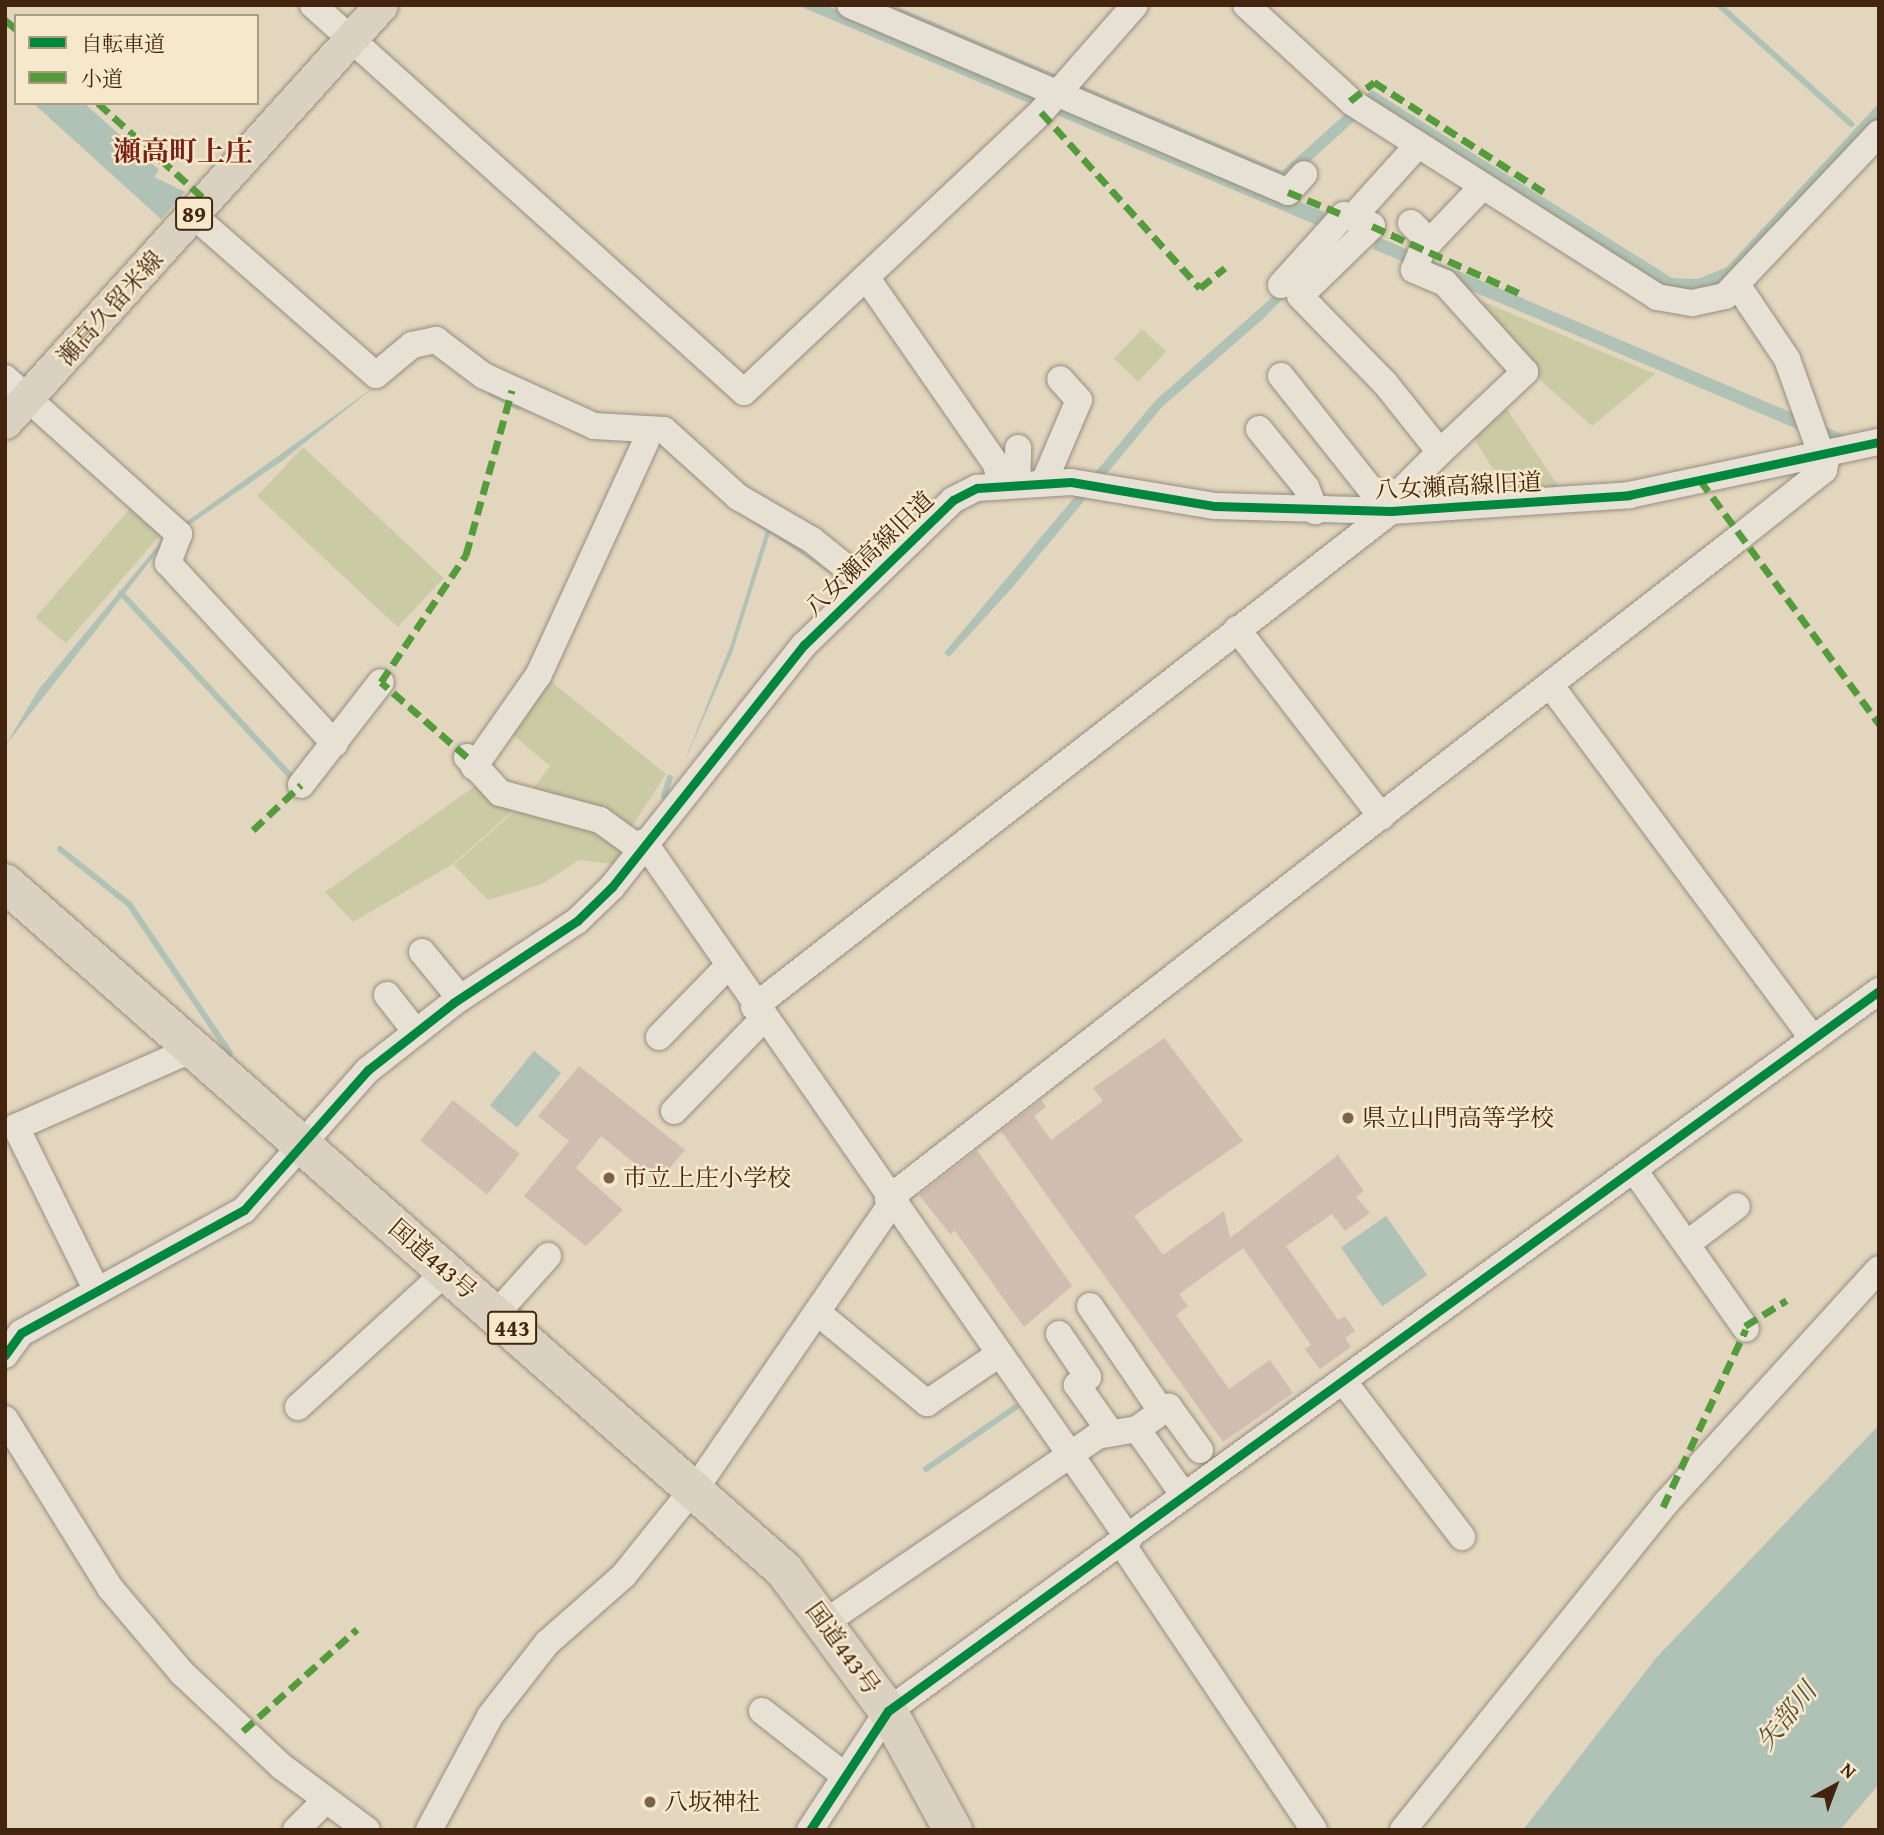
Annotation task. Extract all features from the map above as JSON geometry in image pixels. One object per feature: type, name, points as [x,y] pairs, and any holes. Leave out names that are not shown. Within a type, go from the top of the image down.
[{"type":"highway","name":"国道443号","points":[[5,883],[496,1314],[690,1493],[784,1570],[888,1711],[953,1830]]},
{"type":"main road","name":"瀬高久留米線","points":[[13,400],[193,215],[381,5]]},
{"type":"street","points":[[313,5],[744,392],[1057,93],[1135,5]]},
{"type":"street","points":[[850,5],[1057,93],[1296,183]]},
{"type":"street","points":[[1246,5],[1353,103],[1657,297],[1692,303],[1738,286],[1879,133]]},
{"type":"street","points":[[1354,216],[1418,145]]},
{"type":"street","points":[[674,1111],[758,1013],[1388,510],[1440,452],[1525,372],[1445,283],[1414,270],[1430,242],[1483,186]]},
{"type":"street","points":[[193,215],[376,374],[412,345],[436,340],[493,381],[594,426],[664,430],[738,497],[813,540],[864,582]]},
{"type":"street","points":[[1281,285],[1344,215],[1354,216],[1372,226],[1300,296],[1385,383],[1440,452]]},
{"type":"street","points":[[1411,223],[1430,242]]},
{"type":"street","points":[[866,278],[1009,484]]},
{"type":"street","points":[[429,1830],[490,1716],[547,1643],[624,1575],[690,1493],[817,1312],[890,1202],[1824,470],[1825,456],[1787,359],[1738,286]]},
{"type":"street","points":[[1282,376],[1388,510]]},
{"type":"street","points":[[1044,482],[1079,400],[1060,379]]},
{"type":"street","points":[[13,400],[179,534],[168,563],[335,744]]},
{"type":"street","points":[[1259,429],[1306,487],[1315,511]]},
{"type":"street","points":[[646,441],[539,674],[471,762],[500,793],[600,820],[641,845],[1067,1453],[1314,1830]]},
{"type":"street","name":"八女瀬高線旧道","points":[[5,1356],[21,1333],[244,1210],[304,1146],[368,1070],[460,998],[577,921],[804,645],[864,582],[953,500],[1009,484],[1044,482],[1214,506],[1315,511],[1388,510],[1629,495],[1825,456],[1879,442]]},
{"type":"street","points":[[1009,484],[1018,448]]},
{"type":"street","points":[[1237,629],[1382,817]]},
{"type":"street","points":[[301,785],[381,682]]},
{"type":"street","points":[[1551,686],[1813,1039]]},
{"type":"street","points":[[422,952],[460,998]]},
{"type":"street","points":[[659,1037],[727,967]]},
{"type":"street","points":[[810,1830],[888,1711],[1126,1541],[1879,991]]},
{"type":"street","points":[[387,995],[416,1032]]},
{"type":"street","points":[[97,1291],[16,1127],[193,1049]]},
{"type":"street","points":[[1634,1170],[1688,1243],[1746,1329]]},
{"type":"street","points":[[1688,1243],[1737,1206]]},
{"type":"street","points":[[496,1314],[548,1256]]},
{"type":"street","points":[[1404,1830],[1666,1503],[1879,1269]]},
{"type":"street","points":[[298,1407],[447,1271]]},
{"type":"street","points":[[1090,1306],[1162,1412]]},
{"type":"street","points":[[817,1312],[927,1403],[998,1355]]},
{"type":"street","points":[[1059,1334],[1088,1377],[1077,1385],[1178,1487]]},
{"type":"street","points":[[1344,1382],[1462,1537]]},
{"type":"street","points":[[836,1615],[1067,1453],[1124,1431],[1168,1407],[1200,1450]]},
{"type":"street","points":[[5,1419],[111,1589],[182,1673],[325,1801],[367,1830]]},
{"type":"street","points":[[762,1711],[845,1776]]},
{"type":"street","points":[[296,1830],[325,1801]]},
{"type":"green space","points":[[1460,292],[1655,374],[1592,426],[1532,373]]},
{"type":"green space","points":[[1142,329],[1166,352],[1138,381],[1114,359]]},
{"type":"green space","points":[[1505,406],[1561,490],[1507,492],[1471,433]]},
{"type":"green space","points":[[303,447],[443,578],[398,627],[257,496]]},
{"type":"green space","points":[[134,504],[164,530],[66,643],[36,617]]},
{"type":"green space","points":[[544,676],[666,774],[630,830],[529,794],[550,766],[507,730]]},
{"type":"green space","points":[[481,782],[516,808],[453,864],[353,922],[325,892]]},
{"type":"green space","points":[[517,809],[560,813],[625,846],[614,864],[579,860],[542,884],[488,900],[454,865]]},
{"type":"water","points":[[797,5],[825,5],[1331,215],[1326,229]]},
{"type":"water","points":[[865,5],[893,5],[1282,171],[1372,90],[1672,278],[1698,279],[1727,267],[1879,103],[1879,120],[1742,270],[1719,286],[1696,291],[1663,286],[1414,157],[1361,115],[1286,183]]},
{"type":"water","points":[[35,105],[86,105],[159,170],[154,177],[185,192],[161,219]]},
{"type":"water","points":[[1356,223],[1264,318],[1162,407],[1011,589],[949,657],[944,653],[1156,400]]},
{"type":"water","points":[[1378,237],[1873,447],[1868,459],[1373,249]]},
{"type":"water","points":[[377,385],[282,461],[166,541],[5,746],[39,689],[165,537]]},
{"type":"water","points":[[512,402],[650,435],[850,587],[770,533],[732,653],[684,763],[731,644],[766,531],[722,501],[653,439],[592,438]]},
{"type":"water","points":[[534,1051],[561,1073],[517,1127],[490,1105]]},
{"type":"water","points":[[1386,1216],[1427,1275],[1382,1307],[1341,1248]]},
{"type":"water","name":"矢部川","points":[[1879,1425],[1879,1784],[1840,1830],[1523,1830],[1656,1658]]},
{"type":"building","points":[[1164,1038],[1243,1141],[1134,1216],[1163,1255],[1224,1211],[1230,1238],[1338,1155],[1364,1191],[1356,1197],[1370,1213],[1345,1231],[1332,1214],[1286,1246],[1338,1320],[1345,1316],[1355,1331],[1345,1338],[1351,1347],[1320,1369],[1305,1349],[1311,1345],[1243,1248],[1179,1294],[1188,1306],[1176,1315],[1229,1389],[1270,1360],[1293,1393],[1223,1442],[1001,1131],[1041,1100],[1046,1107],[1034,1116],[1051,1140],[1103,1101],[1093,1088]]},
{"type":"building","points":[[579,1066],[685,1150],[658,1182],[601,1136],[576,1168],[623,1210],[586,1246],[524,1196],[569,1141],[538,1116]]},
{"type":"building","points":[[453,1100],[520,1154],[487,1195],[420,1140]]},
{"type":"building","points":[[977,1150],[1072,1286],[1024,1327],[955,1231],[950,1234],[919,1195]]},
{"type":"waterway","points":[[1719,5],[1851,124]]},
{"type":"waterway","points":[[491,393],[519,407]]},
{"type":"waterway","points":[[121,593],[295,781]]},
{"type":"waterway","points":[[664,796],[670,778]]},
{"type":"waterway","points":[[60,849],[129,904],[230,1053]]},
{"type":"waterway","points":[[926,1469],[1016,1407]]},
{"type":"marked path","points":[[5,20],[14,27]]},
{"type":"marked path","points":[[1350,101],[1374,82],[1544,192]]},
{"type":"marked path","points":[[100,105],[207,201]]},
{"type":"marked path","points":[[1041,112],[1200,288],[1225,268]]},
{"type":"marked path","points":[[1288,192],[1344,215]]},
{"type":"marked path","points":[[1372,226],[1521,294]]},
{"type":"marked path","points":[[467,757],[381,682],[466,555],[512,390]]},
{"type":"marked path","points":[[1700,480],[1879,724]]},
{"type":"marked path","points":[[253,830],[301,785]]},
{"type":"marked path","points":[[1745,1326],[1787,1300]]},
{"type":"marked path","points":[[1663,1507],[1746,1329]]},
{"type":"marked path","points":[[243,1731],[357,1629]]},
{"type":"cycle path","points":[[5,1355],[21,1333],[244,1210],[368,1070],[453,1003],[577,921],[612,887],[804,645],[953,500],[977,488],[1071,482],[1215,506],[1391,511],[1629,495],[1879,442]]},
{"type":"cycle path","points":[[810,1830],[888,1711],[1879,991]]},
{"type":"place","name":"県立山門高等学校","points":[[1348,1118]]},
{"type":"place","name":"市立上庄小学校","points":[[609,1178]]},
{"type":"place","name":"八坂神社","points":[[650,1802]]},
{"type":"district","name":"瀬高町上庄","points":[[183,151]]}]
